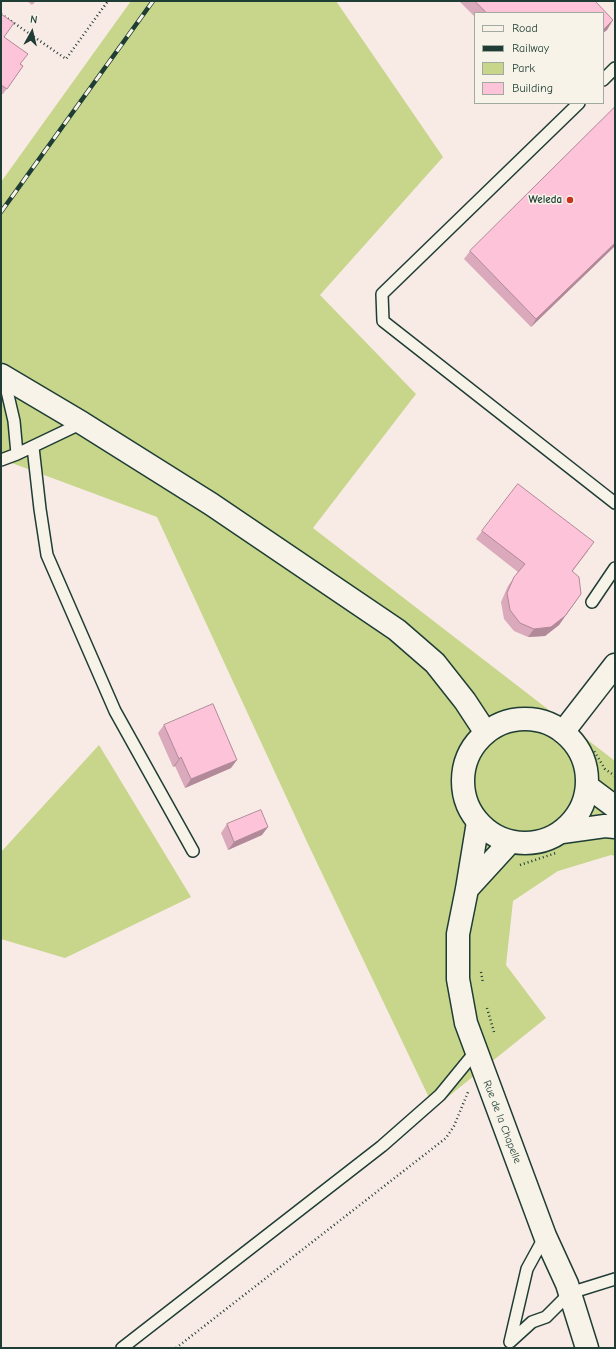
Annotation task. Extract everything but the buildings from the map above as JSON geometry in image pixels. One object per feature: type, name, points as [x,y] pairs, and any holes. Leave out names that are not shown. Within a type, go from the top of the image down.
[{"type":"main road","points":[[2,376],[82,423],[211,504],[397,630],[435,663],[465,701],[486,733]]},
{"type":"main road","points":[[570,739],[615,665]]},
{"type":"main road","points":[[562,832],[580,812],[587,786],[585,765],[570,739],[545,722],[524,719],[504,723],[486,733],[472,748],[464,766],[463,786],[467,805],[478,822],[492,834],[510,842],[523,844],[537,843],[562,832],[605,826],[615,827]]},
{"type":"main road","points":[[587,786],[615,807]]},
{"type":"main road","name":"Rue de la Chapelle","points":[[478,822],[458,934],[458,978],[466,1023],[545,1236],[570,1293],[587,1348]]},
{"type":"main road","points":[[467,889],[510,842]]},
{"type":"lane","points":[[604,79],[615,68]]},
{"type":"lane","points":[[578,104],[382,294],[383,321],[615,503]]},
{"type":"lane","points":[[2,376],[14,421],[17,454]]},
{"type":"lane","points":[[1,460],[82,423]]},
{"type":"lane","points":[[32,447],[47,555],[115,711],[193,851]]},
{"type":"lane","points":[[592,602],[615,568]]},
{"type":"lane","points":[[122,1348],[382,1146],[440,1095],[476,1052]]},
{"type":"lane","points":[[509,1345],[527,1269],[545,1236]]},
{"type":"lane","points":[[509,1345],[532,1322],[546,1317],[570,1293],[615,1279]]},
{"type":"path","points":[[1,14],[66,59],[108,1]]},
{"type":"path","points":[[570,739],[594,751],[606,769],[615,776]]},
{"type":"green space","points":[[131,1],[336,1],[443,157],[320,295],[416,394],[313,528],[615,761],[615,856],[611,855],[558,871],[513,901],[506,965],[546,1018],[434,1108],[308,844],[157,517],[1,459],[1,182]]},
{"type":"green space","points":[[99,745],[191,897],[65,958],[1,939],[1,852]]},
{"type":"railway","points":[[1,212],[153,1]]},
{"type":"place","name":"Weleda","points":[[570,200]]}]
